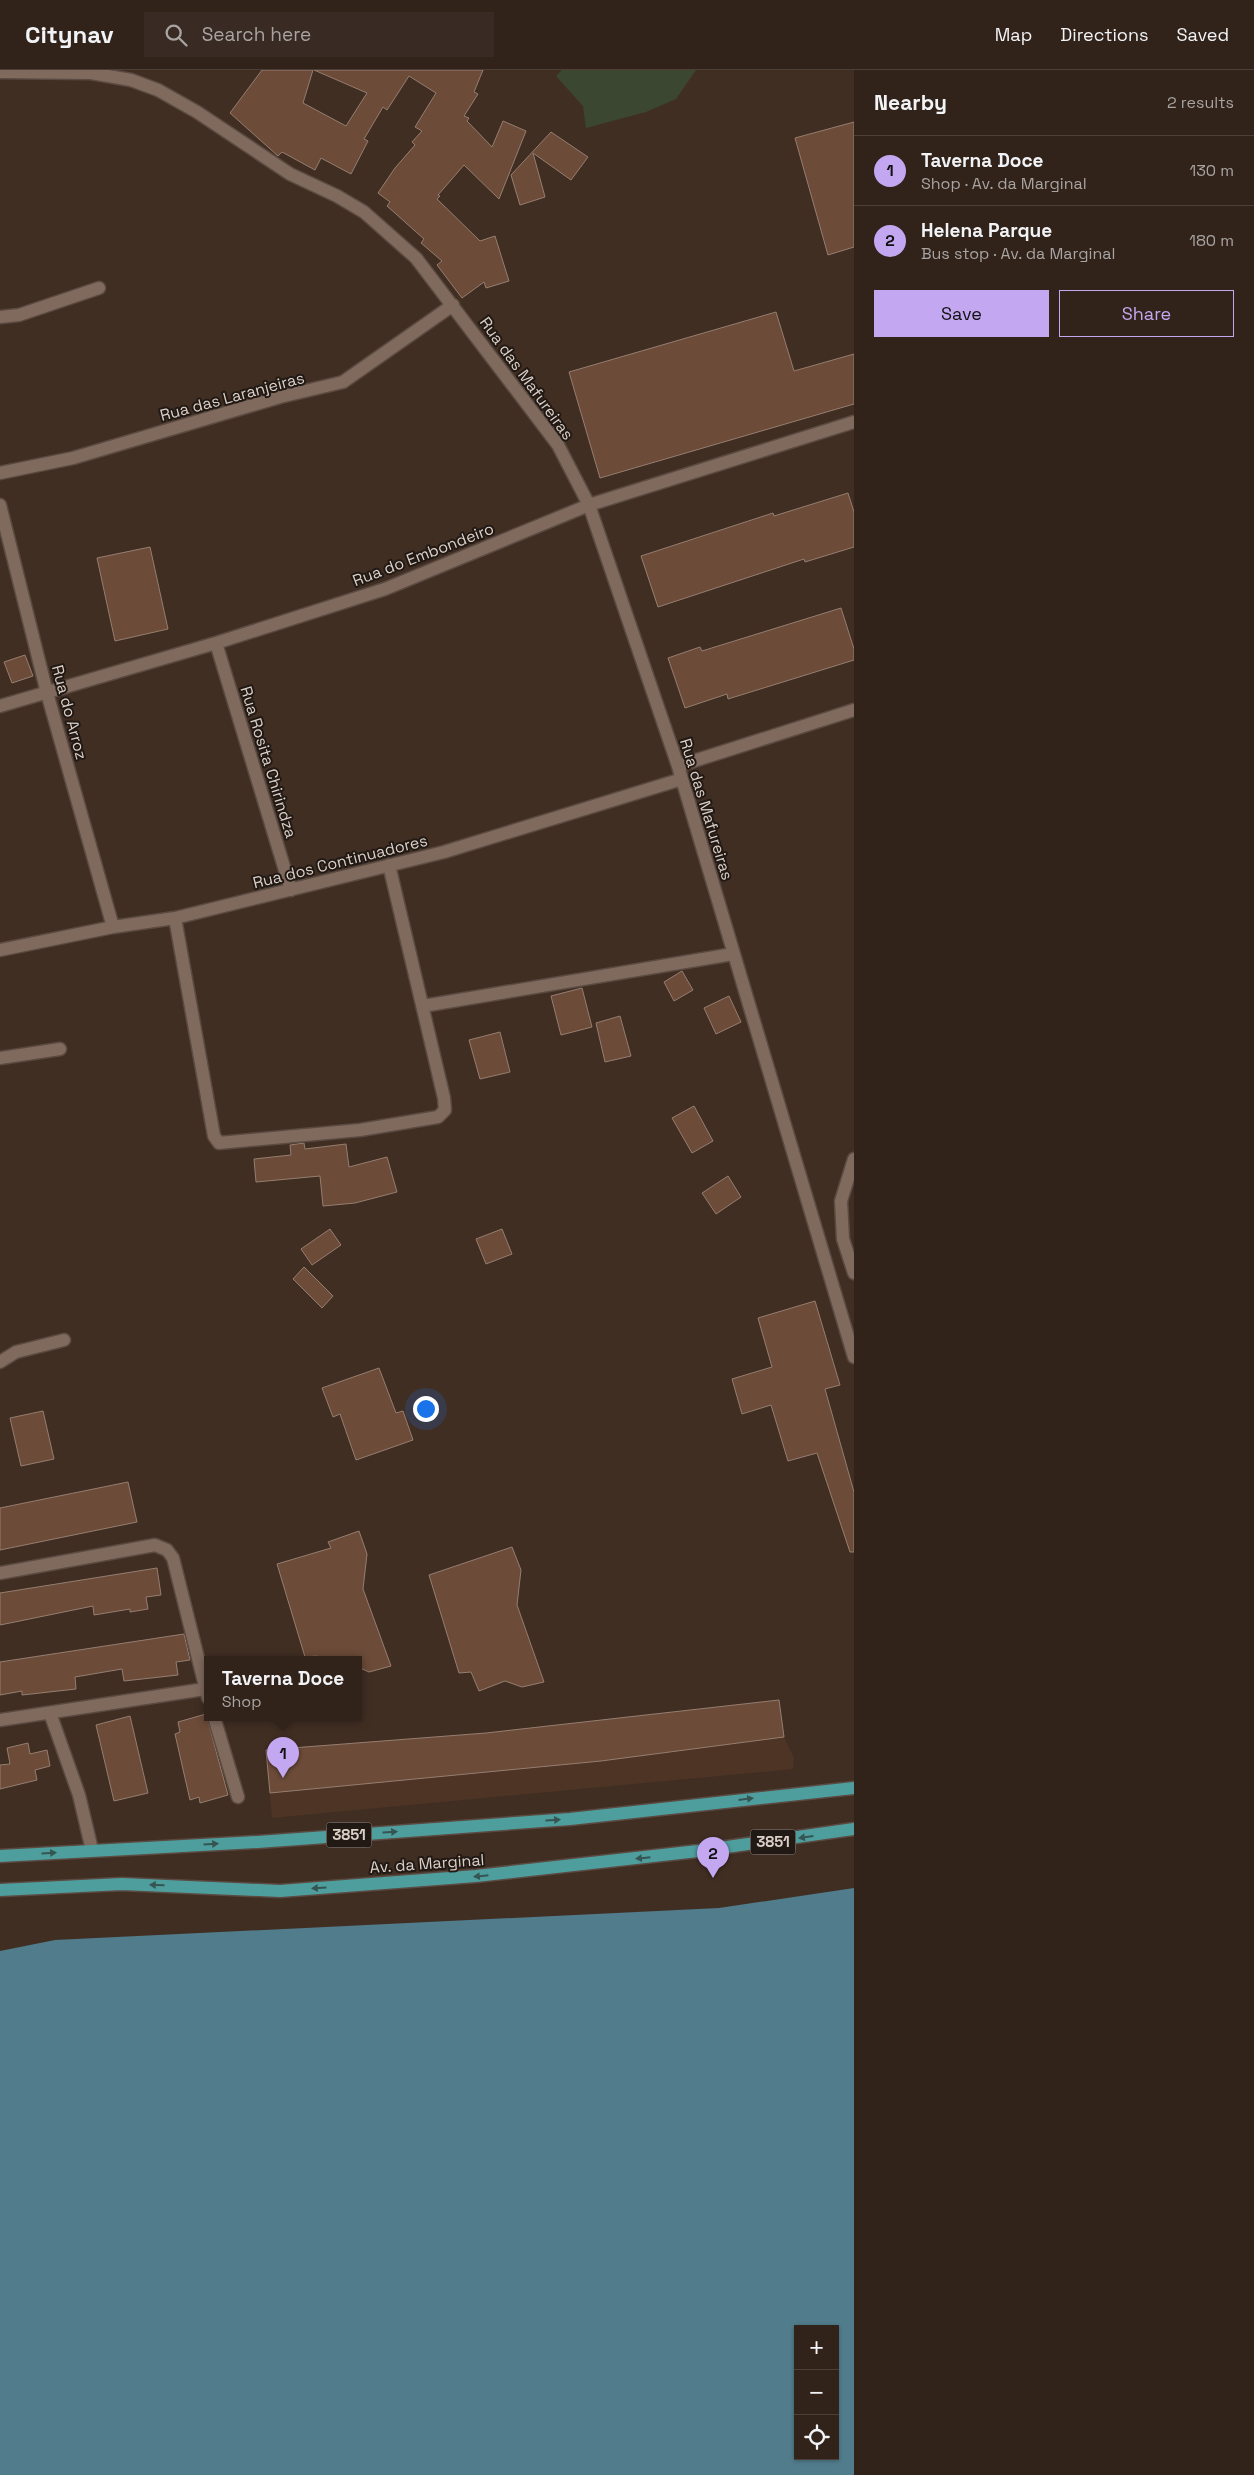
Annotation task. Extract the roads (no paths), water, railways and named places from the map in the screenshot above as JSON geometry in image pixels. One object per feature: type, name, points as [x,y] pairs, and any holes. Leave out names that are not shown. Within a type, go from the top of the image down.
[{"type":"main road","name":"Av. da Marginal","points":[[0,1856],[258,1842],[570,1819],[854,1788]]},
{"type":"main road","name":"Av. da Marginal","points":[[0,1890],[122,1884],[280,1891],[476,1876],[698,1851],[854,1829]]},
{"type":"street","name":"Rua das Mafureiras","points":[[0,72],[91,73],[130,80],[158,90],[197,112],[290,174],[337,196],[364,212],[416,258],[558,445],[589,505],[678,766],[854,1357]]},
{"type":"street","points":[[0,317],[19,315],[98,288]]},
{"type":"street","name":"Rua das Laranjeiras","points":[[0,473],[73,458],[280,397],[342,382],[453,305]]},
{"type":"street","name":"Rua do Embondeiro","points":[[0,706],[216,643],[385,589],[589,505],[854,422]]},
{"type":"street","name":"Rua do Arroz","points":[[0,505],[47,693],[113,927]]},
{"type":"street","name":"Rua Rosita Chirindza","points":[[216,643],[290,890]]},
{"type":"street","points":[[678,766],[854,710]]},
{"type":"street","name":"Rua dos Continuadores","points":[[0,950],[113,927],[175,918],[444,852],[682,779]]},
{"type":"street","points":[[175,918],[214,1136],[219,1143],[360,1130],[441,1115],[445,1110],[444,1098],[389,865]]},
{"type":"street","points":[[422,1006],[733,954]]},
{"type":"street","points":[[0,1058],[60,1049]]},
{"type":"street","points":[[854,1159],[841,1201],[843,1239],[854,1273]]},
{"type":"street","points":[[0,1362],[16,1352],[64,1340]]},
{"type":"street","points":[[0,1573],[155,1545],[167,1550],[173,1558],[204,1686]]},
{"type":"street","points":[[0,1720],[204,1694]]},
{"type":"street","points":[[50,1713],[78,1795],[92,1850]]},
{"type":"street","points":[[215,1721],[238,1797]]},
{"type":"water","points":[[854,1888],[854,2475],[0,2475],[0,1951],[55,1940],[719,1908]]},
{"type":"place","name":"Taverna Doce","points":[[283,1778]]},
{"type":"place","name":"Helena Parque","points":[[713,1878]]}]
